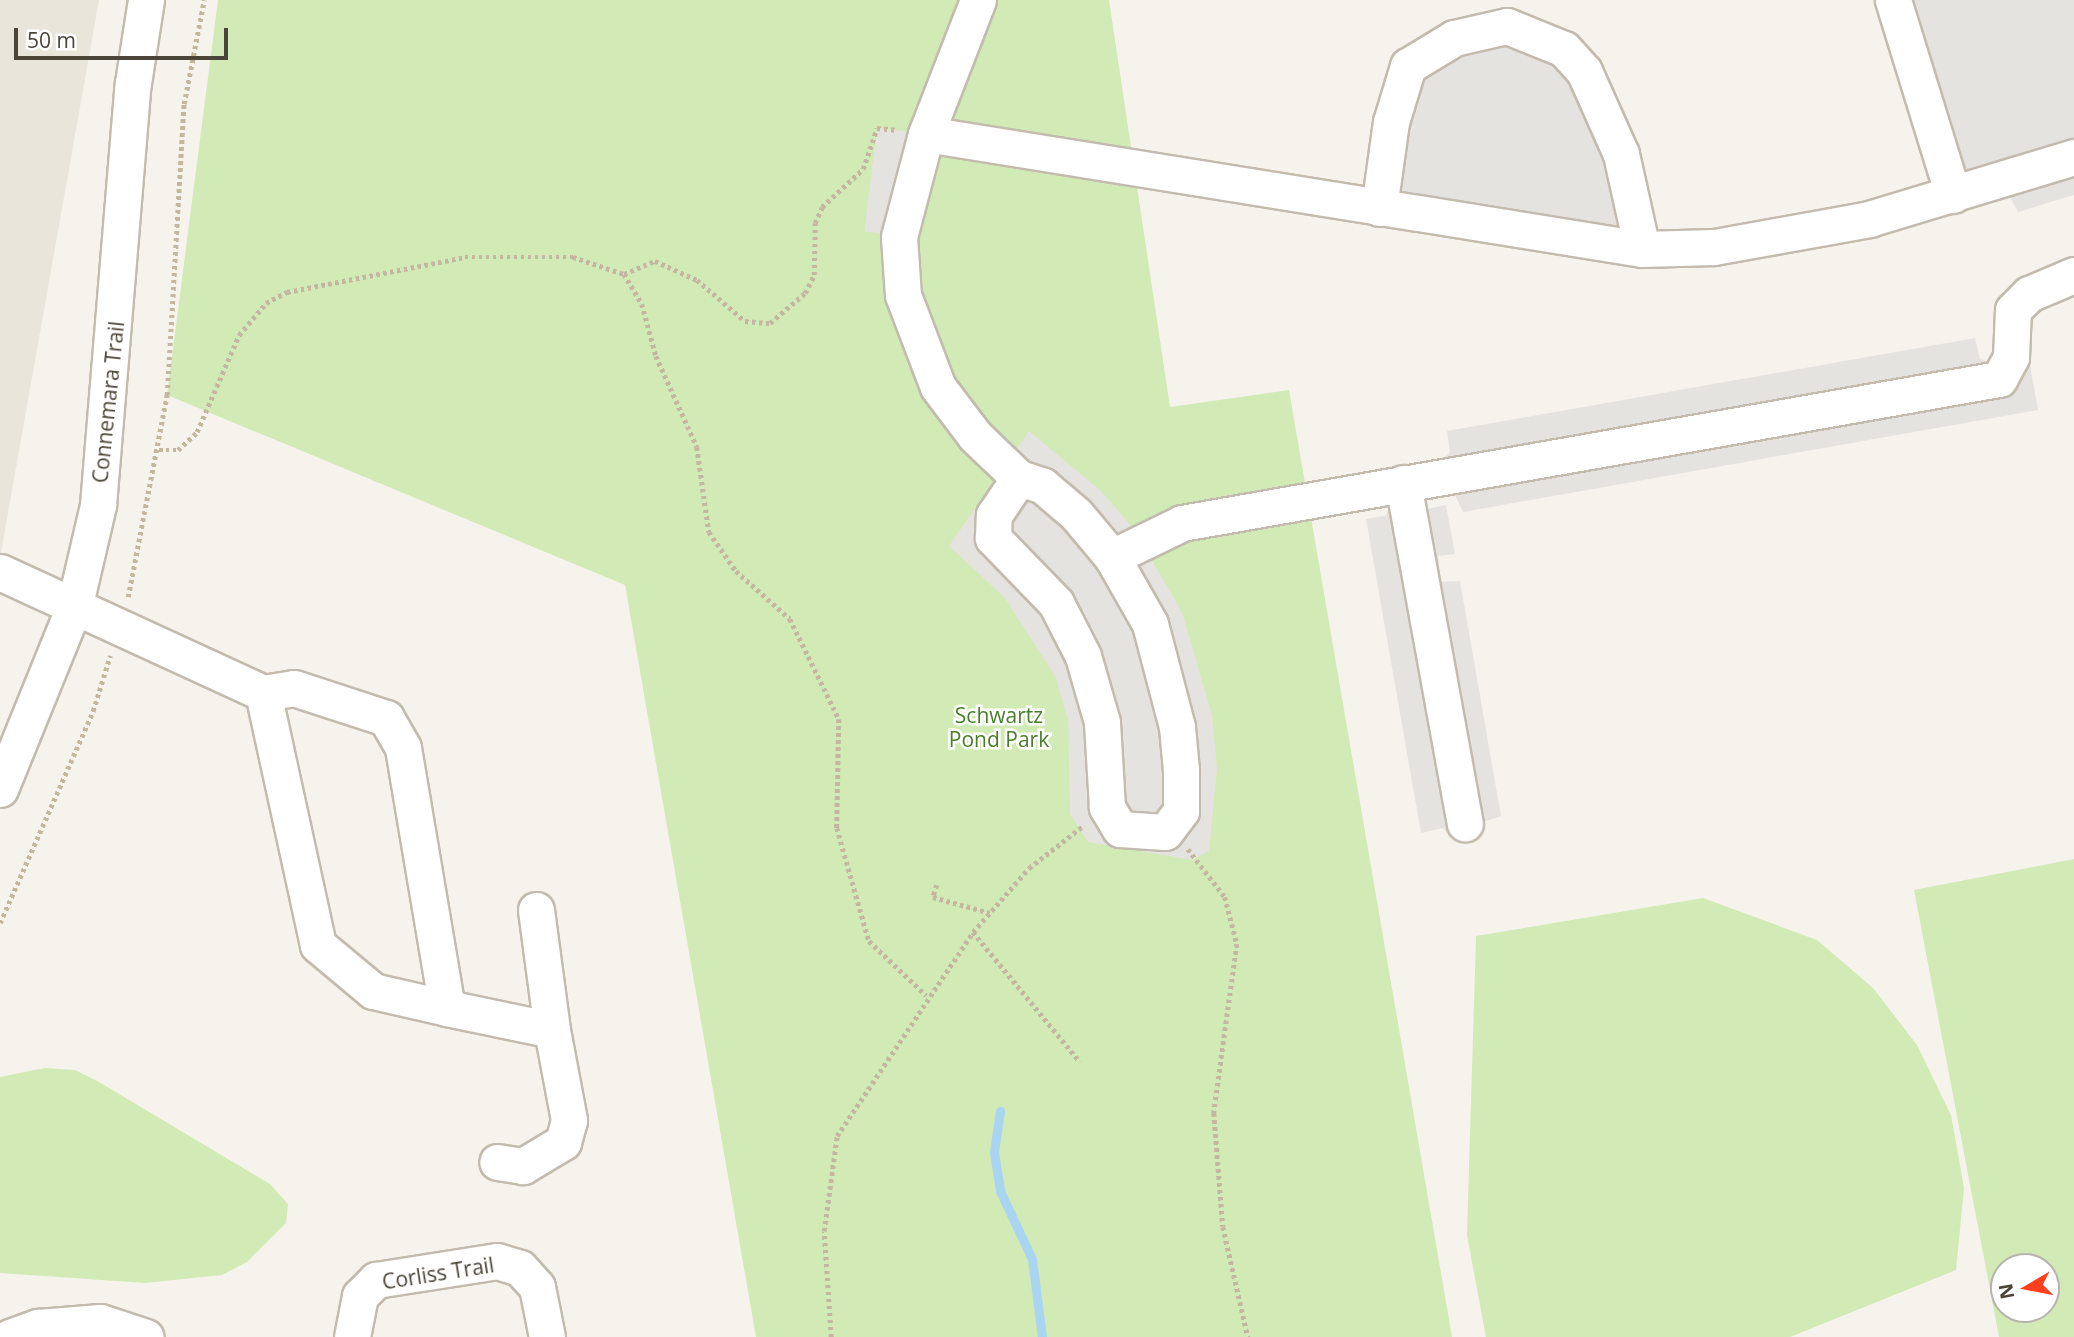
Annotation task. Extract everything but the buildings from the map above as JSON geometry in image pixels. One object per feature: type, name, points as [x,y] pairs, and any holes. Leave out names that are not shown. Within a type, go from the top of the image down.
[{"type":"street","name":"Connemara Trail","points":[[0,789],[75,604],[107,446],[132,83],[146,0]]},
{"type":"street","points":[[978,0],[926,134],[899,237],[915,340],[938,387],[975,436],[1019,478],[1051,493],[1112,557],[1150,624],[1177,727],[1181,811],[1165,832],[1120,829],[1107,807],[1102,722],[1083,656],[1056,603],[993,538],[994,516],[1019,478]]},
{"type":"street","points":[[1893,0],[1953,195]]},
{"type":"street","points":[[1379,208],[1391,122],[1408,66],[1454,38],[1507,26],[1564,49],[1584,71],[1621,154],[1642,248]]},
{"type":"street","points":[[926,134],[1642,248],[1714,247],[1869,219],[2074,157]]},
{"type":"street","points":[[1112,557],[1182,523],[1998,379],[2011,357],[2012,310],[2029,294],[2074,275]]},
{"type":"street","points":[[1403,483],[1465,823]]},
{"type":"street","points":[[0,572],[75,604],[263,694],[294,688],[386,718],[403,748],[447,1008]]},
{"type":"street","points":[[263,694],[318,945],[373,991],[552,1030]]},
{"type":"street","points":[[497,1162],[523,1166],[563,1142],[569,1120],[552,1030],[536,910]]},
{"type":"street","name":"Corliss Trail","points":[[352,1337],[360,1296],[376,1280],[498,1261],[520,1268],[537,1287],[547,1337]]},
{"type":"street","points":[[9,1337],[38,1327],[100,1322],[146,1337]]},
{"type":"path","points":[[624,274],[655,261],[697,280],[745,321],[770,323],[805,293],[814,275],[815,223],[822,207],[863,169],[877,128]]},
{"type":"path","points":[[159,450],[178,450],[192,438],[239,335],[266,303],[287,292],[465,257],[573,257],[624,274],[642,304],[656,356],[696,447],[709,532],[736,571],[790,619],[839,719],[837,828],[869,941],[926,995]]},
{"type":"path","points":[[831,1337],[824,1231],[837,1136],[926,995],[973,932],[1028,868],[1107,807]]},
{"type":"path","points":[[1165,832],[1211,871],[1233,919],[1235,967],[1219,1048],[1214,1126],[1223,1227],[1248,1337]]},
{"type":"path","points":[[937,886],[933,897],[990,913]]},
{"type":"path","points":[[973,932],[1080,1062]]},
{"type":"shaded area","points":[[0,0],[99,0],[0,558]]},
{"type":"shaded area","points":[[1893,0],[2074,0],[2074,195],[2018,212],[2008,194],[1957,210]]},
{"type":"shaded area","points":[[1454,38],[1564,49],[1642,249],[1379,208],[1398,93]]},
{"type":"shaded area","points":[[877,128],[926,134],[913,237],[864,231]]},
{"type":"shaded area","points":[[1975,338],[1980,359],[1990,362],[2028,353],[2038,410],[1463,512],[1452,489],[1426,494],[1420,501],[1427,509],[1446,505],[1455,554],[1438,556],[1441,582],[1460,581],[1501,816],[1449,834],[1443,828],[1421,833],[1366,519],[1385,516],[1391,507],[1382,468],[1443,459],[1450,452],[1447,431]]},
{"type":"shaded area","points":[[1029,431],[1101,491],[1133,528],[1182,612],[1212,715],[1217,769],[1209,851],[1192,860],[1088,842],[1070,814],[1068,720],[1056,678],[1005,598],[949,546]]},
{"type":"green space","name":"Schwartz Pond Park","points":[[218,0],[1109,0],[1170,407],[1289,390],[1452,1337],[756,1337],[625,585],[167,395]]},
{"type":"green space","points":[[2074,859],[2074,1337],[1999,1337],[1996,1323],[2060,1323],[2060,1253],[1990,1253],[1990,1290],[1914,890]]},
{"type":"green space","points":[[1703,898],[1817,940],[1873,988],[1917,1045],[1951,1115],[1964,1188],[1956,1270],[1790,1337],[1486,1337],[1467,1235],[1476,936]]},
{"type":"green space","points":[[45,1068],[75,1070],[99,1082],[270,1184],[288,1204],[286,1223],[247,1262],[222,1275],[145,1283],[0,1273],[0,1077]]},
{"type":"waterway","points":[[1000,1111],[994,1152],[1000,1191],[1032,1259],[1042,1337]]}]
